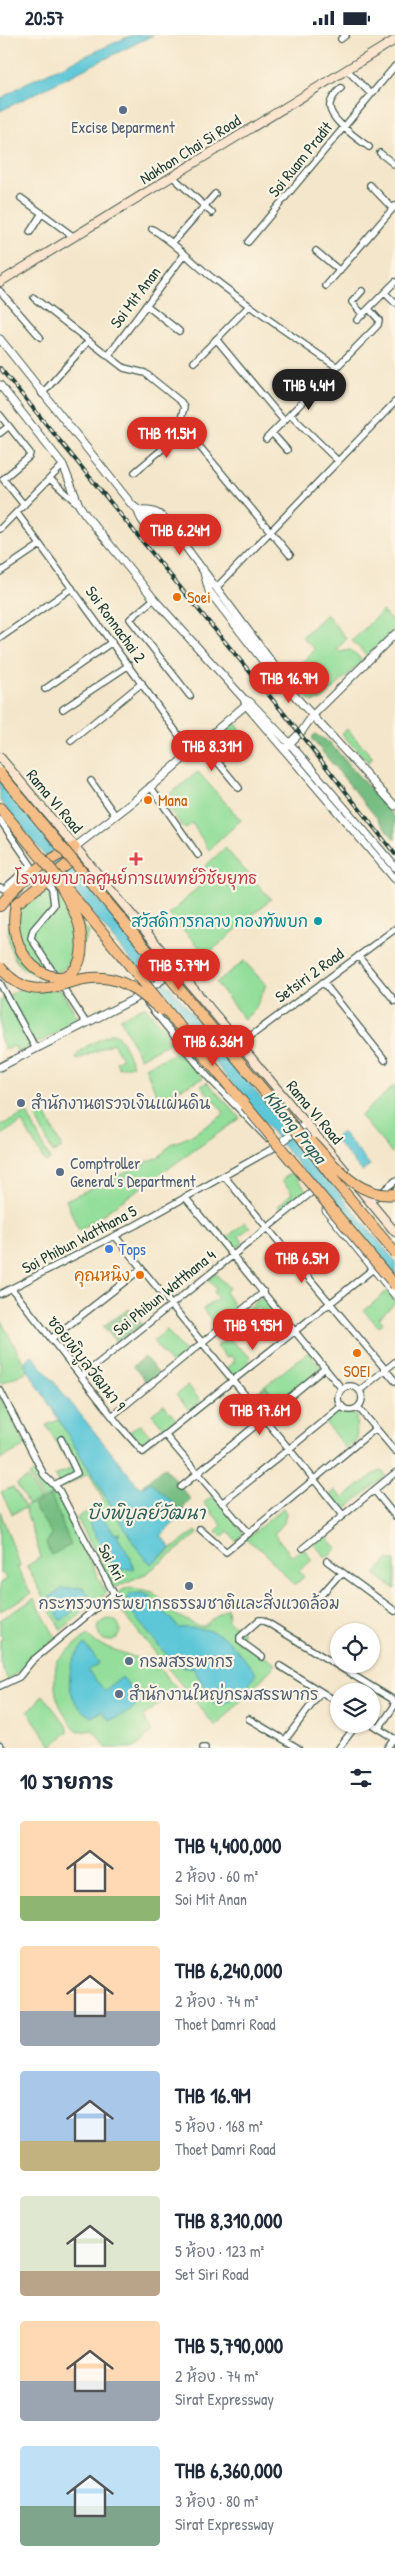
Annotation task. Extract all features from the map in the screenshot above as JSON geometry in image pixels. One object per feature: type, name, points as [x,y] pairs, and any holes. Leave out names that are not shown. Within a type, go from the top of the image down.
[{"type":"highway","points":[[0,773],[284,1115],[335,1181],[395,1253]]},
{"type":"highway","points":[[0,808],[73,909],[80,929],[80,948],[74,960],[62,973],[46,978],[37,978],[18,971],[3,962]]},
{"type":"highway","points":[[0,906],[18,886],[60,852],[75,847]]},
{"type":"highway","points":[[4,922],[16,904],[69,863],[75,847]]},
{"type":"highway","points":[[52,878],[178,1023],[395,1285]]},
{"type":"highway","points":[[3,962],[20,983],[41,989],[95,977],[121,982],[137,990],[178,1023]]},
{"type":"highway","points":[[284,1115],[358,1187],[370,1192],[395,1194]]},
{"type":"main road","name":"Nakhon Chai Si Road","points":[[1,279],[74,237],[395,40]]},
{"type":"main road","name":"Rama VI Road","points":[[0,757],[176,970],[307,1123],[395,1232]]},
{"type":"street","name":"Soi Ruam Pradit","points":[[248,242],[395,66]]},
{"type":"street","points":[[347,70],[372,94]]},
{"type":"street","points":[[340,87],[330,105],[343,127],[369,147]]},
{"type":"street","points":[[380,153],[395,165]]},
{"type":"street","points":[[172,176],[212,213]]},
{"type":"street","points":[[326,286],[394,208],[370,185]]},
{"type":"street","points":[[172,243],[203,205],[215,194]]},
{"type":"street","points":[[21,197],[74,237]]},
{"type":"street","points":[[30,232],[42,213]]},
{"type":"street","points":[[152,229],[249,306],[337,367]]},
{"type":"street","points":[[316,251],[340,271]]},
{"type":"street","name":"Soi Mit Anan","points":[[108,356],[184,255]]},
{"type":"street","points":[[358,320],[395,283]]},
{"type":"street","points":[[0,291],[40,337]]},
{"type":"street","points":[[362,291],[352,303],[363,315]]},
{"type":"street","points":[[385,293],[395,303]]},
{"type":"street","points":[[34,298],[124,368],[146,373],[181,402],[184,407],[180,420],[186,430],[290,555]]},
{"type":"street","points":[[146,305],[179,331]]},
{"type":"street","points":[[194,362],[249,306]]},
{"type":"street","points":[[266,439],[378,325],[379,320],[368,309]]},
{"type":"street","points":[[0,339],[115,486],[138,511],[139,517],[155,533],[165,536],[170,532]]},
{"type":"street","points":[[216,339],[284,421]]},
{"type":"street","points":[[42,394],[86,344]]},
{"type":"street","points":[[0,385],[63,465],[79,505]]},
{"type":"street","points":[[217,587],[337,460],[395,402]]},
{"type":"street","points":[[0,415],[30,453],[29,457],[3,479],[24,505]]},
{"type":"street","points":[[291,415],[337,460]]},
{"type":"street","points":[[0,433],[9,426]]},
{"type":"street","points":[[135,472],[186,430]]},
{"type":"street","points":[[272,433],[287,450]]},
{"type":"street","points":[[0,529],[63,465]]},
{"type":"street","points":[[50,479],[79,505],[154,599],[395,867]]},
{"type":"street","points":[[138,511],[157,513],[168,523],[170,532],[203,567],[274,664],[280,678]]},
{"type":"street","name":"Soi Ronnachai 2","points":[[17,513],[192,752]]},
{"type":"street","points":[[0,572],[40,545]]},
{"type":"street","points":[[203,567],[209,591],[263,661],[395,806]]},
{"type":"street","points":[[0,638],[72,588]]},
{"type":"street","points":[[154,599],[130,619],[190,696]]},
{"type":"street","points":[[287,746],[302,731],[313,715],[395,634]]},
{"type":"street","points":[[45,689],[112,642]]},
{"type":"street","points":[[63,709],[129,665]]},
{"type":"street","points":[[71,741],[142,683]]},
{"type":"street","points":[[75,847],[192,752],[247,702]]},
{"type":"street","points":[[202,743],[239,788]]},
{"type":"street","points":[[287,746],[395,879]]},
{"type":"street","points":[[91,781],[114,815]]},
{"type":"street","points":[[150,787],[198,855]]},
{"type":"street","points":[[0,820],[31,865],[4,889],[0,887]]},
{"type":"street","points":[[52,878],[54,905],[50,913],[32,930],[31,938],[86,1023]]},
{"type":"street","name":"Setsiri 2 Road","points":[[240,1044],[395,929]]},
{"type":"street","points":[[358,956],[395,1001]]},
{"type":"street","points":[[0,1067],[141,995],[176,970]]},
{"type":"street","points":[[323,982],[385,1060]]},
{"type":"street","points":[[0,983],[36,1049]]},
{"type":"street","points":[[141,995],[208,1077],[278,1145],[395,1295]]},
{"type":"street","points":[[278,1145],[307,1123]]},
{"type":"street","name":"Soi Phibun Watthana 5","points":[[0,1295],[115,1236],[278,1145]]},
{"type":"street","points":[[224,1176],[395,1381]]},
{"type":"street","points":[[370,1202],[395,1181]]},
{"type":"street","name":"Soi Phibun Watthana 4","points":[[81,1377],[312,1191]]},
{"type":"street","points":[[185,1197],[342,1389]]},
{"type":"street","points":[[115,1236],[343,1515]]},
{"type":"street","points":[[51,1339],[141,1269]]},
{"type":"street","points":[[248,1533],[165,1435],[373,1269]]},
{"type":"street","name":"ซอยพิบูลวัฒนา 9","points":[[12,1289],[112,1416],[143,1452],[165,1435]]},
{"type":"street","points":[[112,1416],[264,1292]]},
{"type":"street","points":[[360,1391],[395,1362]]},
{"type":"street","points":[[181,1487],[325,1368]]},
{"type":"street","points":[[353,1386],[360,1391],[362,1401],[358,1407],[348,1410],[342,1406],[338,1396],[342,1389],[353,1386]]},
{"type":"street","name":"Soi Ari","points":[[0,1390],[44,1475],[60,1492],[113,1592],[112,1595],[32,1661],[18,1677],[0,1686]]},
{"type":"street","points":[[222,1503],[342,1406]]},
{"type":"street","points":[[358,1407],[395,1451]]},
{"type":"street","points":[[200,1529],[225,1552],[376,1429]]},
{"type":"street","points":[[54,1485],[77,1473],[61,1439]]},
{"type":"street","points":[[303,1547],[395,1473]]},
{"type":"street","points":[[374,1490],[395,1515]]},
{"type":"street","points":[[327,1561],[395,1611]]},
{"type":"street","points":[[315,1602],[337,1577],[344,1574]]},
{"type":"street","points":[[262,1657],[240,1641],[240,1637],[259,1620],[263,1620],[392,1699],[395,1704],[380,1726]]},
{"type":"street","points":[[280,1666],[330,1698]]},
{"type":"street","points":[[286,1740],[321,1692]]},
{"type":"street","points":[[249,1719],[298,1748]]},
{"type":"street","points":[[380,1729],[395,1738],[387,1748]]},
{"type":"street","points":[[339,1748],[350,1733]]},
{"type":"green space","points":[[382,611],[395,625],[395,629],[367,656],[352,641]]},
{"type":"green space","points":[[326,614],[347,639],[337,649],[340,652],[350,650],[363,660],[323,699],[313,702],[309,700],[288,675],[315,650],[302,637]]},
{"type":"green space","points":[[235,723],[255,747],[237,760],[230,753],[220,763],[206,746]]},
{"type":"green space","points":[[347,729],[373,758],[368,762],[342,734]]},
{"type":"green space","points":[[315,734],[330,743],[395,818],[395,840],[311,738]]},
{"type":"green space","points":[[198,772],[241,820],[209,850],[192,823],[185,829],[162,800]]},
{"type":"green space","points":[[225,848],[271,899],[207,955],[169,915],[207,879],[203,868]]},
{"type":"green space","points":[[52,881],[89,933],[66,967],[48,975],[36,975],[26,971],[12,954],[9,942],[11,917],[24,902]]},
{"type":"green space","points":[[244,961],[266,985],[254,1011],[244,1019],[216,983]]},
{"type":"green space","points":[[20,988],[61,990],[80,1021],[18,1053],[14,1046],[5,1049],[0,1037],[0,1001]]},
{"type":"green space","points":[[146,1007],[173,1041],[140,1058],[120,1018]]},
{"type":"green space","points":[[110,1034],[115,1034],[122,1041],[133,1065],[119,1068],[116,1062],[122,1058],[113,1043],[77,1060],[75,1057],[85,1047]]},
{"type":"green space","points":[[180,1051],[203,1078],[162,1097],[157,1095],[145,1067]]},
{"type":"green space","points":[[207,1082],[240,1118],[79,1231],[66,1200],[160,1156],[171,1144],[189,1137],[223,1115],[223,1111],[201,1086]]},
{"type":"green space","points":[[395,1085],[395,1150],[392,1153],[360,1116]]},
{"type":"green space","points":[[27,1113],[50,1160],[45,1162],[22,1122],[0,1136],[0,1126]]},
{"type":"green space","points":[[45,1113],[62,1148],[53,1153],[36,1118]]},
{"type":"green space","points":[[292,1172],[308,1192],[283,1212],[278,1206],[292,1193],[282,1180]]},
{"type":"green space","points":[[245,1222],[250,1227],[239,1236],[243,1243],[233,1251],[224,1240]]},
{"type":"green space","points":[[215,1273],[229,1288],[225,1292],[237,1310],[216,1327],[203,1309],[218,1298],[213,1292],[216,1289],[208,1279]]},
{"type":"green space","points":[[387,1291],[395,1303],[379,1318],[383,1323],[379,1327],[364,1311]]},
{"type":"green space","points":[[263,1296],[275,1310],[266,1317],[258,1306],[236,1326],[233,1321]]},
{"type":"green space","points":[[129,1309],[142,1325],[117,1344],[103,1326]]},
{"type":"green space","points":[[0,1319],[28,1371],[2,1383],[0,1380]]},
{"type":"green space","points":[[167,1330],[186,1354],[172,1365],[153,1341]]},
{"type":"green space","points":[[228,1338],[250,1357],[249,1365],[232,1378],[225,1369],[235,1361],[231,1356],[226,1358],[217,1346]]},
{"type":"green space","points":[[308,1352],[322,1368],[280,1403],[265,1386]]},
{"type":"green space","points":[[145,1357],[159,1374],[147,1383],[133,1366]]},
{"type":"green space","points":[[188,1385],[201,1402],[190,1411],[176,1395]]},
{"type":"green space","points":[[265,1386],[280,1403],[265,1416],[250,1398]]},
{"type":"green space","points":[[0,1396],[26,1446],[0,1459]]},
{"type":"green space","points":[[164,1405],[177,1421],[166,1431],[152,1414]]},
{"type":"green space","points":[[341,1410],[356,1415],[357,1439],[346,1449],[325,1422]]},
{"type":"green space","points":[[59,1420],[137,1548],[151,1564],[196,1531],[198,1534],[147,1573],[114,1588],[77,1518],[104,1501],[89,1473],[61,1488],[55,1476],[72,1468],[46,1425]]},
{"type":"green space","points":[[140,1424],[154,1440],[143,1449],[128,1433]]},
{"type":"green space","points":[[164,1467],[191,1500],[183,1508],[188,1514],[185,1518],[184,1514],[140,1488]]},
{"type":"green space","points":[[37,1471],[51,1490],[57,1492],[106,1594],[61,1630],[27,1566],[41,1557],[25,1508],[12,1514],[1,1492],[13,1487],[25,1507],[42,1498],[29,1475]]},
{"type":"green space","points":[[382,1471],[386,1476],[344,1510],[330,1495],[335,1490],[343,1498],[374,1474]]},
{"type":"green space","points":[[28,1478],[40,1499],[28,1505],[17,1484]]},
{"type":"green space","points":[[51,1495],[71,1545],[51,1555],[46,1543],[52,1534],[33,1505]]},
{"type":"green space","points":[[213,1495],[244,1533],[236,1541],[228,1531],[222,1537],[216,1531],[222,1525],[204,1503]]},
{"type":"green space","points":[[283,1508],[286,1513],[284,1523],[274,1534],[292,1556],[304,1549],[312,1560],[299,1571],[304,1577],[294,1585],[263,1551],[246,1539]]},
{"type":"green space","points":[[0,1511],[20,1566],[17,1567],[31,1594],[0,1611],[0,1583],[6,1579],[3,1573],[0,1574]]},
{"type":"green space","points":[[324,1534],[337,1548],[326,1558],[313,1543]]},
{"type":"green space","points":[[388,1559],[395,1561],[395,1589],[375,1575]]},
{"type":"green space","points":[[129,1587],[153,1592],[176,1615],[198,1626],[204,1626],[227,1608],[228,1621],[244,1633],[237,1641],[276,1664],[216,1727],[113,1601],[121,1591]]},
{"type":"green space","points":[[34,1599],[56,1638],[8,1680],[0,1663],[0,1640],[3,1638],[0,1635],[0,1620]]},
{"type":"green space","points":[[109,1619],[117,1622],[120,1630],[117,1638],[109,1641],[101,1638],[98,1630],[101,1622]]},
{"type":"green space","points":[[87,1635],[98,1644],[156,1665],[177,1689],[143,1717],[152,1732],[135,1748],[106,1748],[93,1730],[78,1732],[65,1715],[57,1699],[55,1672],[57,1660]]},
{"type":"green space","points":[[43,1695],[68,1728],[68,1732],[52,1746],[28,1712]]},
{"type":"water","points":[[132,35],[153,35],[0,111],[0,99],[26,83]]},
{"type":"water","points":[[0,780],[395,1261],[395,1282],[0,801]]},
{"type":"water","points":[[342,1132],[370,1165],[362,1171],[334,1139]]},
{"type":"water","name":"บึงพิบูลย์วัฒนา","points":[[32,1355],[140,1488],[151,1482],[184,1514],[161,1535],[171,1548],[151,1564],[137,1548],[27,1368],[25,1361]]},
{"type":"water","points":[[101,1515],[115,1534],[120,1533],[117,1536],[130,1557],[134,1569],[115,1570],[89,1523]]},
{"type":"water","points":[[83,1587],[90,1597],[61,1621],[49,1598],[61,1589]]},
{"type":"water","points":[[141,1593],[150,1596],[179,1628],[206,1630],[225,1638],[256,1673],[246,1690],[221,1706],[214,1704],[194,1669],[175,1665],[130,1611],[125,1602],[130,1594]]},
{"type":"water","points":[[85,1644],[99,1663],[88,1671],[105,1691],[122,1677],[136,1699],[136,1704],[133,1708],[121,1716],[110,1720],[102,1711],[92,1717],[76,1703],[70,1683],[70,1672],[78,1652]]},
{"type":"railway","points":[[0,368],[286,716],[395,854]]},
{"type":"place","name":"Excise Deparment","points":[[123,110]]},
{"type":"place","name":"Soei","points":[[177,597]]},
{"type":"place","name":"Mana","points":[[148,800]]},
{"type":"place","name":"โรงพยาบาลศูนย์การแพทย์วิชัยยุทธ","points":[[136,859]]},
{"type":"place","name":"สวัสดิการกลาง กองทัพบก","points":[[318,921]]},
{"type":"place","name":"สำนักงานตรวจเงินแผ่นดิน","points":[[21,1103]]},
{"type":"place","name":"Comptroller General's Department","points":[[60,1172]]},
{"type":"place","name":"Tops","points":[[109,1249]]},
{"type":"place","name":"คุณหนิง","points":[[140,1275]]},
{"type":"place","name":"SOEI","points":[[357,1353]]},
{"type":"place","name":"กระทรวงทรัพยากรธรรมชาติและสิ่งแวดล้อม","points":[[189,1586]]},
{"type":"place","name":"กรมสรรพากร","points":[[129,1661]]},
{"type":"place","name":"สำนักงานใหญ่กรมสรรพากร","points":[[119,1694]]},
{"type":"water label","name":"Khlong Prapa","points":[[295,1127]]}]
